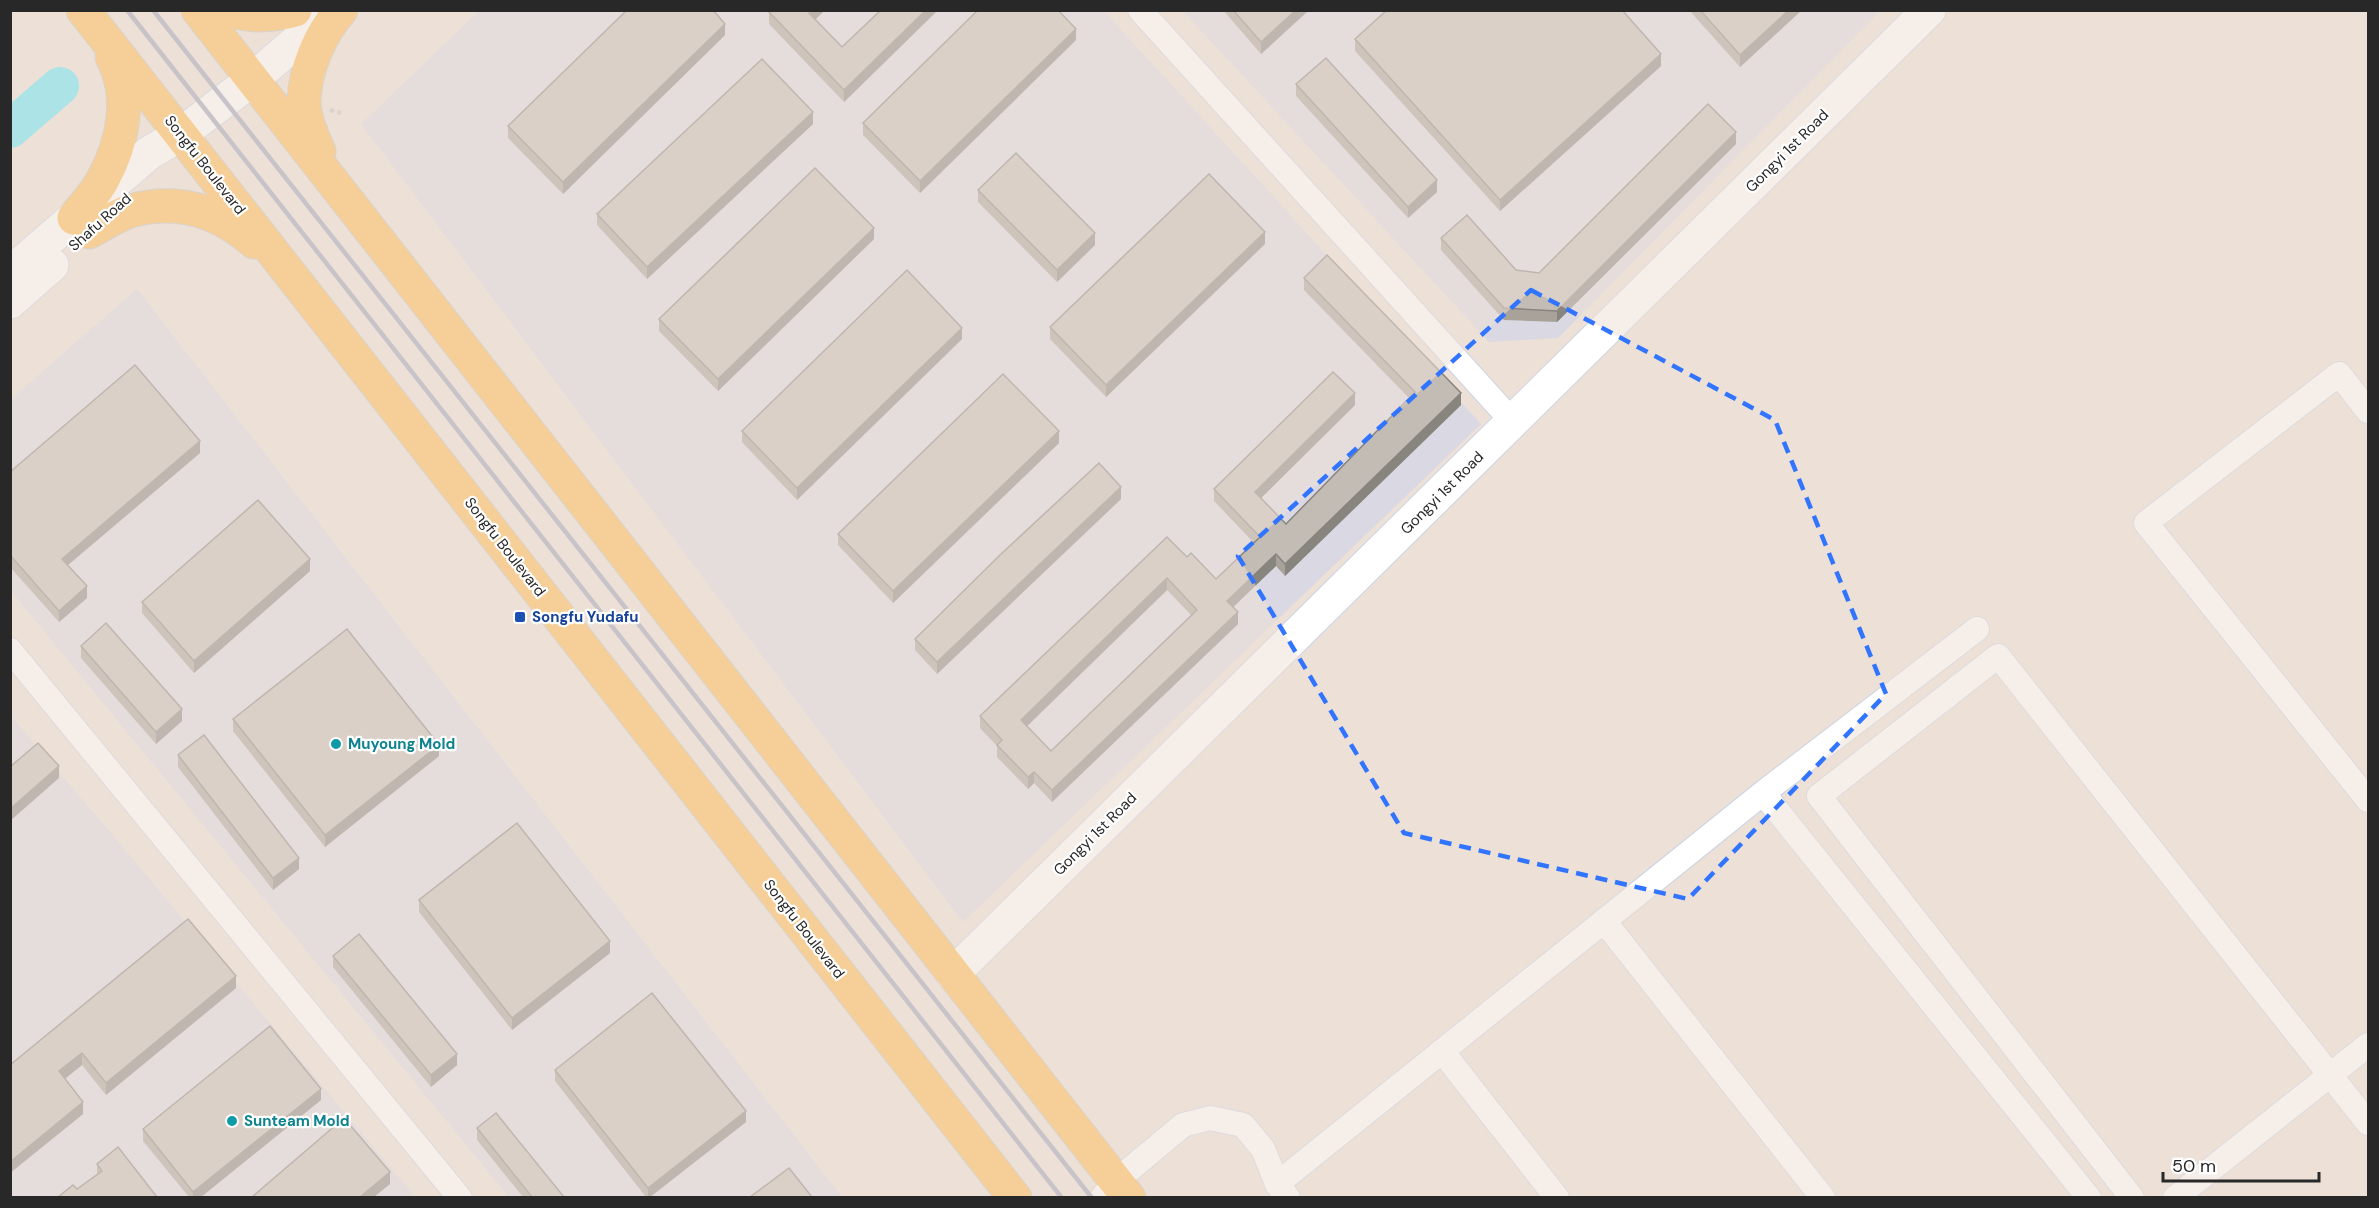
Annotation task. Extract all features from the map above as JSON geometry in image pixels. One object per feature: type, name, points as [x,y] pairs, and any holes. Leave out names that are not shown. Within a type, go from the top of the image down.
[{"type":"main road","points":[[198,10],[953,974],[1116,1192]]},
{"type":"main road","points":[[231,10],[240,14],[257,14],[295,10]]},
{"type":"main road","points":[[341,10],[320,40],[311,66],[304,102],[313,138],[352,206]]},
{"type":"main road","points":[[81,225],[114,157],[124,119],[124,104],[117,68],[90,20]]},
{"type":"main road","name":"Songfu Boulevard","points":[[90,20],[1015,1197]]},
{"type":"main road","points":[[81,225],[155,206],[188,206],[207,211],[238,228],[294,279]]},
{"type":"street","name":"Shafu Road","points":[[10,302],[149,153],[181,135],[253,79],[333,10]]},
{"type":"street","points":[[1140,10],[1513,422]]},
{"type":"street","name":"Gongyi 1st Road","points":[[953,974],[1929,10]]},
{"type":"street","name":"Shafu Road","points":[[10,273],[81,225],[163,164],[181,135]]},
{"type":"street","points":[[2368,411],[2338,374],[2146,524],[2368,800]]},
{"type":"street","points":[[1116,1192],[1183,1125],[1210,1118],[1243,1125],[1263,1149],[1283,1191],[1442,1052],[1763,793],[1977,629]]},
{"type":"street","points":[[10,650],[460,1197]]},
{"type":"street","points":[[2132,1197],[1819,796],[1998,656],[2332,1074],[2368,1123]]},
{"type":"street","points":[[1763,793],[2090,1197]]},
{"type":"street","points":[[1604,921],[1823,1197]]},
{"type":"street","points":[[2175,1197],[2368,1045]]},
{"type":"street","points":[[1442,1052],[1557,1197]]},
{"type":"highlighted area","points":[[1531,290],[1775,420],[1886,694],[1688,899],[1404,833],[1238,556]]},
{"type":"shaded area","points":[[479,11],[1104,11],[1481,424],[963,922],[361,124]]},
{"type":"shaded area","points":[[1183,11],[1880,11],[1558,338],[1489,342]]},
{"type":"shaded area","points":[[137,289],[842,1197],[509,1197],[11,591],[10,400]]},
{"type":"shaded area","points":[[10,715],[122,846],[415,1197],[11,1197]]},
{"type":"building","points":[[627,10],[713,10],[725,24],[563,182],[508,126]]},
{"type":"building","points":[[771,10],[813,10],[809,13],[842,47],[881,10],[926,10],[844,90],[769,12]]},
{"type":"building","points":[[978,10],[1058,10],[1076,29],[920,181],[863,123]]},
{"type":"building","points":[[1233,10],[1296,10],[1261,42]]},
{"type":"building","points":[[1387,10],[1622,10],[1661,54],[1500,200],[1355,39]]},
{"type":"building","points":[[1700,10],[1789,10],[1740,55]]},
{"type":"building","points":[[1326,58],[1437,180],[1408,207],[1296,84]]},
{"type":"building","points":[[762,59],[813,112],[647,267],[597,214]]},
{"type":"building","points":[[1708,104],[1736,132],[1557,311],[1504,308],[1441,238],[1467,215],[1516,270],[1539,273]]},
{"type":"building","points":[[1016,153],[1095,233],[1057,270],[978,190]]},
{"type":"building","points":[[815,168],[874,228],[718,379],[659,319]]},
{"type":"building","points":[[1209,174],[1265,232],[1106,385],[1050,327]]},
{"type":"building","points":[[1327,255],[1461,393],[1285,564],[1276,554],[1227,601],[1238,612],[1052,790],[1034,772],[1028,777],[997,745],[1002,740],[980,716],[1167,537],[1187,557],[1191,553],[1216,579],[1260,537],[1214,489],[1333,372],[1355,393],[1255,492],[1286,524],[1415,392],[1304,278]],"holes":[[[1167,578],[1197,610],[1051,751],[1021,720]]]},
{"type":"building","points":[[907,270],[962,328],[797,488],[742,431]]},
{"type":"building","points":[[135,365],[200,441],[62,559],[87,586],[59,611],[10,555],[10,472]]},
{"type":"building","points":[[1003,374],[1059,431],[893,591],[838,534]]},
{"type":"building","points":[[1099,463],[1121,487],[937,662],[915,639],[1000,555]]},
{"type":"building","points":[[258,500],[310,559],[194,661],[142,602]]},
{"type":"building","points":[[106,623],[182,709],[156,732],[81,646]]},
{"type":"building","name":"Muyoung Mold","points":[[347,629],[439,745],[325,835],[233,719]]},
{"type":"building","points":[[204,735],[299,858],[273,878],[178,755]]},
{"type":"building","points":[[38,743],[59,766],[10,809],[10,767]]},
{"type":"building","points":[[517,823],[610,941],[512,1018],[419,900]]},
{"type":"building","points":[[188,919],[236,976],[106,1083],[82,1053],[59,1071],[83,1102],[10,1162],[10,1065]]},
{"type":"building","points":[[359,934],[457,1054],[431,1075],[333,956]]},
{"type":"building","points":[[652,993],[746,1111],[648,1188],[555,1070]]},
{"type":"building","name":"Sunteam Mold","points":[[270,1026],[321,1089],[193,1192],[143,1129]]},
{"type":"building","points":[[496,1113],[564,1197],[532,1197],[477,1128]]},
{"type":"building","points":[[344,1118],[390,1172],[360,1197],[252,1197]]},
{"type":"building","points":[[118,1147],[157,1197],[58,1197],[73,1185],[77,1189],[102,1171],[97,1164]]},
{"type":"building","points":[[789,1168],[812,1197],[750,1197]]},
{"type":"waterway","points":[[10,129],[60,86]]},
{"type":"railway","points":[[127,10],[1062,1198]]},
{"type":"railway","points":[[153,10],[1092,1198]]},
{"type":"place","name":"Songfu Yudafu","points":[[520,617]]},
{"type":"place","name":"Muyoung Mold","points":[[336,744]]},
{"type":"place","name":"Sunteam Mold","points":[[232,1121]]}]
